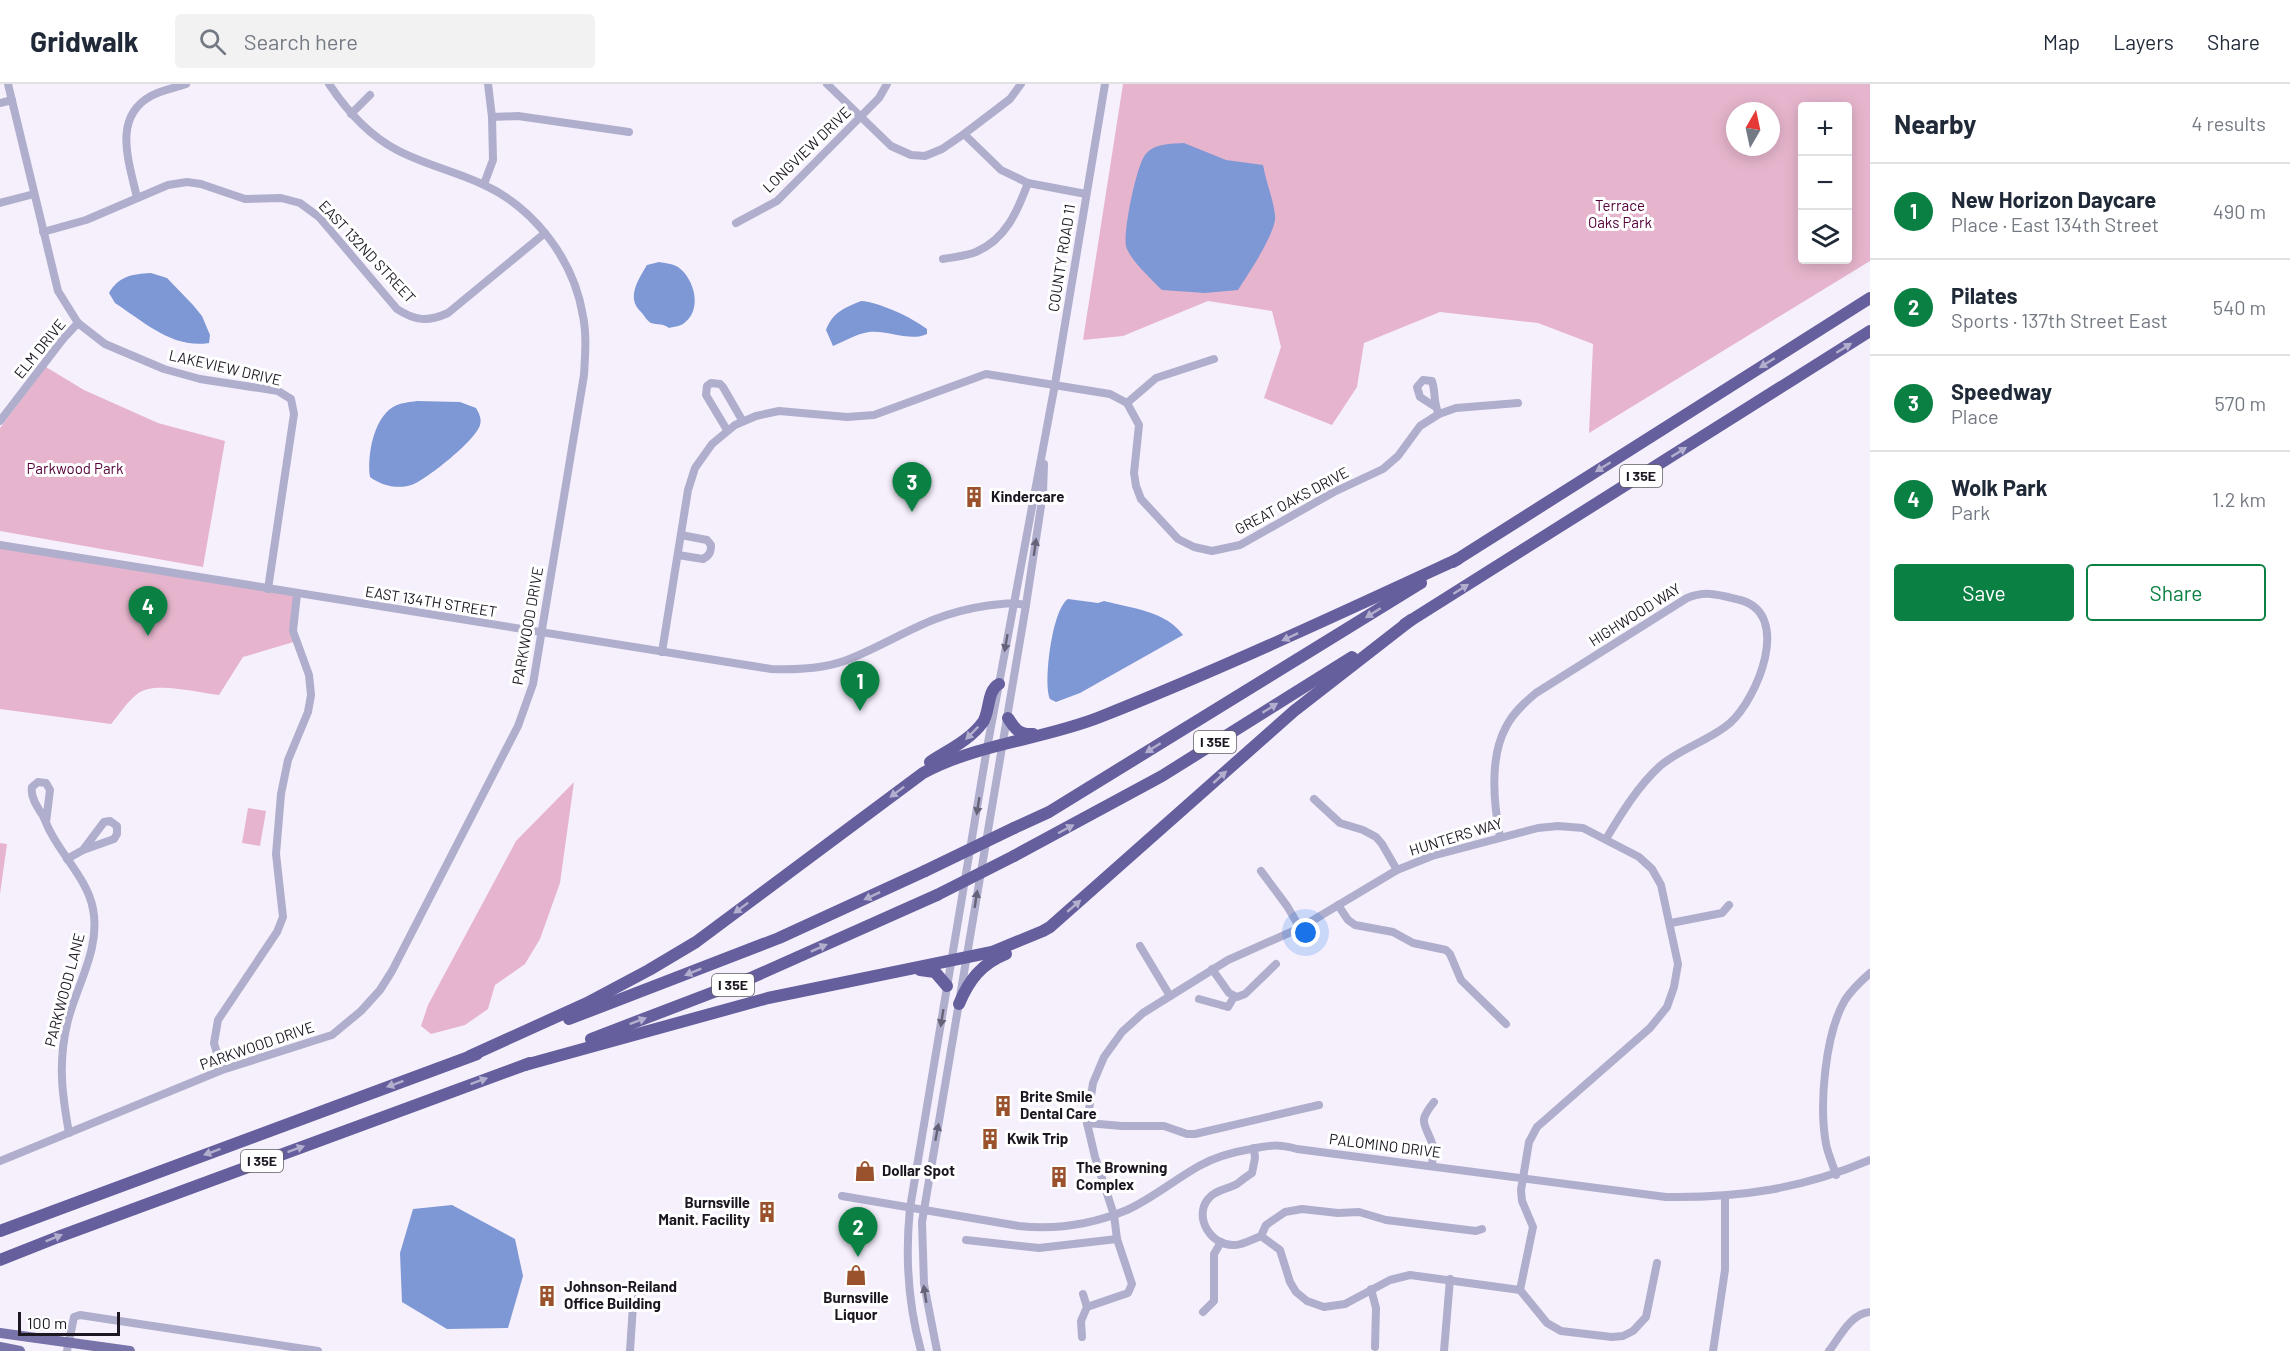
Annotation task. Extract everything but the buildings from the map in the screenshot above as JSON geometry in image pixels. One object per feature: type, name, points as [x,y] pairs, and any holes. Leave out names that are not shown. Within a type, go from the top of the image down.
[{"type":"highway","name":"I 35E","points":[[0,1231],[659,986],[779,938],[1049,812],[1458,559],[1870,298]]},
{"type":"highway","name":"I 35E","points":[[0,1260],[525,1065],[753,977],[937,895],[1162,776],[1870,332]]},
{"type":"highway","points":[[470,1056],[587,1003],[696,942],[923,772],[971,751],[1037,737],[1078,724],[1275,644],[1458,559]]},
{"type":"highway","points":[[959,1004],[967,985],[982,967],[1030,943],[1294,711],[1411,620]]},
{"type":"highway","points":[[923,772],[926,765],[967,739],[975,731],[984,720],[992,690],[999,684]]},
{"type":"highway","points":[[1008,718],[1016,730],[1024,734],[1078,724]]},
{"type":"highway","points":[[525,1065],[768,998],[992,952],[1043,931]]},
{"type":"highway","points":[[883,974],[929,970],[935,972],[947,986]]},
{"type":"main road","points":[[0,1333],[68,1347],[130,1351]]},
{"type":"main road","points":[[0,1347],[20,1351]]},
{"type":"street","name":"LAKEVIEW DRIVE","points":[[8,84],[58,291],[78,323],[105,344],[164,369],[200,379],[278,391],[291,399],[294,414],[268,589]]},
{"type":"street","points":[[137,198],[125,144],[126,129],[132,115],[151,96],[186,84]]},
{"type":"street","name":"PARKWOOD DRIVE","points":[[0,1161],[222,1070],[332,1035],[361,1011],[380,990],[519,726],[533,684],[584,375],[586,347],[583,316],[575,286],[562,257],[546,233],[518,205],[483,184],[397,150],[371,133],[351,114],[329,84]]},
{"type":"street","points":[[483,184],[493,160],[492,117],[488,84]]},
{"type":"street","points":[[827,84],[891,146],[911,155],[925,156],[942,149],[964,134],[1010,99],[1021,84]]},
{"type":"street","name":"LONGVIEW DRIVE","points":[[736,224],[777,201],[879,98],[887,84]]},
{"type":"street","name":"COUNTY ROAD 11","points":[[1045,437],[1105,84]]},
{"type":"street","points":[[351,114],[370,95]]},
{"type":"street","points":[[0,103],[12,100]]},
{"type":"street","points":[[492,117],[518,116],[628,132]]},
{"type":"street","points":[[964,134],[1001,170],[1028,183],[1086,194]]},
{"type":"street","name":"EAST 132ND STREET","points":[[43,232],[86,220],[168,185],[187,182],[201,184],[245,199],[281,198],[300,203],[319,217],[397,309],[421,320],[448,313],[546,233]]},
{"type":"street","points":[[944,259],[975,252],[998,237],[1017,214],[1028,183]]},
{"type":"street","points":[[0,203],[34,194]]},
{"type":"street","name":"ELM DRIVE","points":[[0,421],[78,323]]},
{"type":"street","points":[[662,652],[688,490],[695,468],[712,444],[742,420],[779,411],[847,417],[874,415],[986,374],[1110,394],[1127,403],[1156,378],[1214,359]]},
{"type":"street","points":[[727,430],[706,395],[707,386],[711,383],[720,384],[723,387],[742,420]]},
{"type":"street","name":"GREAT OAKS DRIVE","points":[[1127,403],[1139,426],[1134,473],[1141,499],[1178,539],[1194,547],[1212,551],[1240,545],[1334,492],[1383,469],[1398,456],[1420,426],[1439,414],[1456,408],[1518,403]]},
{"type":"street","points":[[1434,406],[1439,414]]},
{"type":"street","points":[[921,1351],[911,1307],[908,1275],[910,1208],[987,748],[1045,437]]},
{"type":"street","points":[[937,1351],[924,1284],[921,1246],[924,1211],[1026,605],[1043,493],[1045,437]]},
{"type":"street","points":[[678,555],[703,559],[709,556],[711,551],[711,545],[707,540],[681,536]]},
{"type":"street","name":"EAST 134TH STREET","points":[[0,545],[771,669],[804,670],[850,659],[915,626],[945,615],[1013,603],[1026,605]]},
{"type":"street","name":"HIGHWOOD WAY","points":[[1500,837],[1494,803],[1498,754],[1505,729],[1518,709],[1536,693],[1687,598],[1698,593],[1710,592],[1747,602],[1758,611],[1766,624],[1768,636],[1764,658],[1751,695],[1742,710],[1729,724],[1676,754],[1659,767],[1622,811],[1606,839]]},
{"type":"street","points":[[222,1070],[214,1043],[218,1020],[277,932],[283,918],[276,854],[281,794],[288,760],[308,712],[311,695],[309,675],[293,631],[297,594]]},
{"type":"street","name":"PARKWOOD LANE","points":[[46,822],[50,790],[46,783],[38,782],[33,785],[31,793],[46,822],[67,859],[88,893],[95,927],[92,949],[68,1021],[61,1050],[61,1089],[69,1133]]},
{"type":"street","points":[[1314,799],[1340,823],[1363,830],[1376,837],[1397,870]]},
{"type":"street","points":[[67,859],[83,850],[114,839],[118,832],[115,824],[110,822],[102,824],[83,850]]},
{"type":"street","name":"HUNTERS WAY","points":[[1087,1308],[1128,1293],[1132,1284],[1117,1239],[1114,1215],[1095,1157],[1087,1123],[1093,1083],[1104,1057],[1122,1032],[1143,1013],[1212,969],[1300,928],[1397,870],[1432,856],[1538,828],[1558,826],[1583,828],[1639,857],[1652,869],[1661,885],[1671,922],[1678,964],[1674,987],[1666,1007],[1650,1028],[1537,1127],[1529,1142],[1522,1178],[1522,1202],[1533,1227],[1520,1290]]},
{"type":"street","points":[[1261,871],[1300,928]]},
{"type":"street","points":[[1338,905],[1348,920],[1355,925],[1394,932],[1413,943],[1446,950],[1461,980],[1506,1024]]},
{"type":"street","points":[[1671,922],[1722,913],[1730,905]]},
{"type":"street","points":[[1140,946],[1170,996]]},
{"type":"street","points":[[1212,969],[1229,993],[1234,997],[1241,997],[1276,963]]},
{"type":"street","points":[[1836,1175],[1827,1146],[1823,1122],[1824,1083],[1832,1035],[1846,999],[1857,984],[1870,973]]},
{"type":"street","points":[[1199,999],[1228,1006],[1234,997]]},
{"type":"street","points":[[1432,1165],[1434,1148],[1422,1124],[1425,1113],[1434,1102]]},
{"type":"street","points":[[1087,1123],[1164,1126],[1187,1134],[1195,1134],[1319,1105]]},
{"type":"street","name":"PALOMINO DRIVE","points":[[842,1196],[1033,1228],[1074,1225],[1114,1215],[1152,1197],[1200,1165],[1232,1152],[1279,1144],[1296,1149],[1666,1197],[1725,1197],[1788,1188],[1836,1175],[1870,1160]]},
{"type":"street","points":[[1254,1148],[1252,1173],[1236,1184],[1218,1191],[1208,1199],[1203,1211],[1207,1231],[1221,1242],[1234,1245],[1261,1236],[1266,1225],[1285,1212],[1302,1209],[1338,1213],[1359,1212],[1386,1220],[1476,1231],[1482,1229]]},
{"type":"street","points":[[1713,1351],[1725,1270],[1725,1197]]},
{"type":"street","points":[[1261,1236],[1280,1250],[1290,1282],[1296,1292],[1307,1301],[1323,1307],[1345,1304],[1390,1280],[1410,1275],[1450,1279],[1520,1290],[1546,1323],[1561,1331],[1612,1337],[1623,1336],[1633,1331],[1646,1317],[1657,1263]]},
{"type":"street","points":[[966,1240],[1039,1248],[1117,1239]]},
{"type":"street","points":[[1203,1312],[1214,1301],[1214,1254],[1221,1242]]},
{"type":"street","points":[[1444,1351],[1450,1279]]},
{"type":"street","points":[[630,1351],[633,1305],[646,1286]]},
{"type":"street","points":[[1371,1289],[1376,1308],[1375,1347]]},
{"type":"street","points":[[1082,1337],[1081,1321],[1087,1308],[1083,1294]]},
{"type":"street","points":[[1829,1351],[1850,1322],[1865,1312],[1870,1312]]},
{"type":"street","points":[[68,1347],[74,1317],[80,1315],[318,1351]]},
{"type":"green space","name":"Terrace Oaks Park","points":[[1123,84],[1870,84],[1870,261],[1589,433],[1593,344],[1538,323],[1440,312],[1364,343],[1357,387],[1332,425],[1264,398],[1281,347],[1272,311],[1208,301],[1123,336],[1083,340]]},
{"type":"green space","name":"Parkwood Park","points":[[46,367],[84,390],[158,423],[225,441],[203,567],[0,531],[0,428]]},
{"type":"green space","points":[[0,545],[297,594],[293,631],[297,641],[243,657],[219,695],[153,688],[136,695],[111,724],[0,709]]},
{"type":"green space","points":[[574,782],[560,883],[540,939],[525,964],[495,985],[488,1009],[465,1025],[431,1034],[421,1026],[428,1005],[516,841]]},
{"type":"green space","points":[[248,808],[266,811],[260,846],[242,843]]},
{"type":"green space","points":[[0,843],[7,844],[0,894]]},
{"type":"water","points":[[1184,143],[1226,160],[1263,165],[1275,222],[1261,253],[1238,290],[1205,293],[1162,290],[1136,263],[1126,246],[1126,228],[1131,200],[1141,162],[1153,148]]},
{"type":"water","points":[[659,262],[671,264],[684,272],[694,295],[695,303],[689,318],[683,324],[669,328],[651,323],[634,301],[635,289],[647,265]]},
{"type":"water","points":[[151,273],[167,278],[193,305],[202,316],[210,335],[209,343],[196,344],[171,338],[148,326],[115,303],[109,293],[117,283],[132,275]]},
{"type":"water","points":[[861,301],[886,307],[905,316],[927,329],[927,334],[913,337],[869,332],[833,346],[826,330],[832,319],[840,311]]},
{"type":"water","points":[[417,401],[460,402],[476,408],[480,418],[477,432],[440,467],[414,484],[402,487],[380,483],[370,477],[369,469],[376,429],[386,413],[393,407]]},
{"type":"water","points":[[1068,599],[1098,603],[1104,601],[1147,612],[1167,621],[1183,635],[1080,693],[1056,702],[1050,699],[1048,691],[1048,663],[1057,617]]},
{"type":"water","points":[[452,1205],[515,1239],[523,1276],[508,1328],[447,1329],[402,1302],[400,1253],[413,1209]]},
{"type":"place","name":"Kindercare","points":[[974,497]]},
{"type":"place","name":"Speedway","points":[[912,512]]},
{"type":"place","name":"Wolk Park","points":[[148,636]]},
{"type":"place","name":"New Horizon Daycare","points":[[860,711]]},
{"type":"place","name":"Brite Smile Dental Care","points":[[1003,1106]]},
{"type":"place","name":"Kwik Trip","points":[[990,1139]]},
{"type":"place","name":"Dollar Spot","points":[[865,1171]]},
{"type":"place","name":"The Browning Complex","points":[[1059,1177]]},
{"type":"place","name":"Burnsville Manit. Facility","points":[[767,1212]]},
{"type":"place","name":"Pilates","points":[[858,1257]]},
{"type":"place","name":"Burnsville Liquor","points":[[856,1275]]},
{"type":"place","name":"Johnson-Reiland Office Building","points":[[547,1296]]}]
